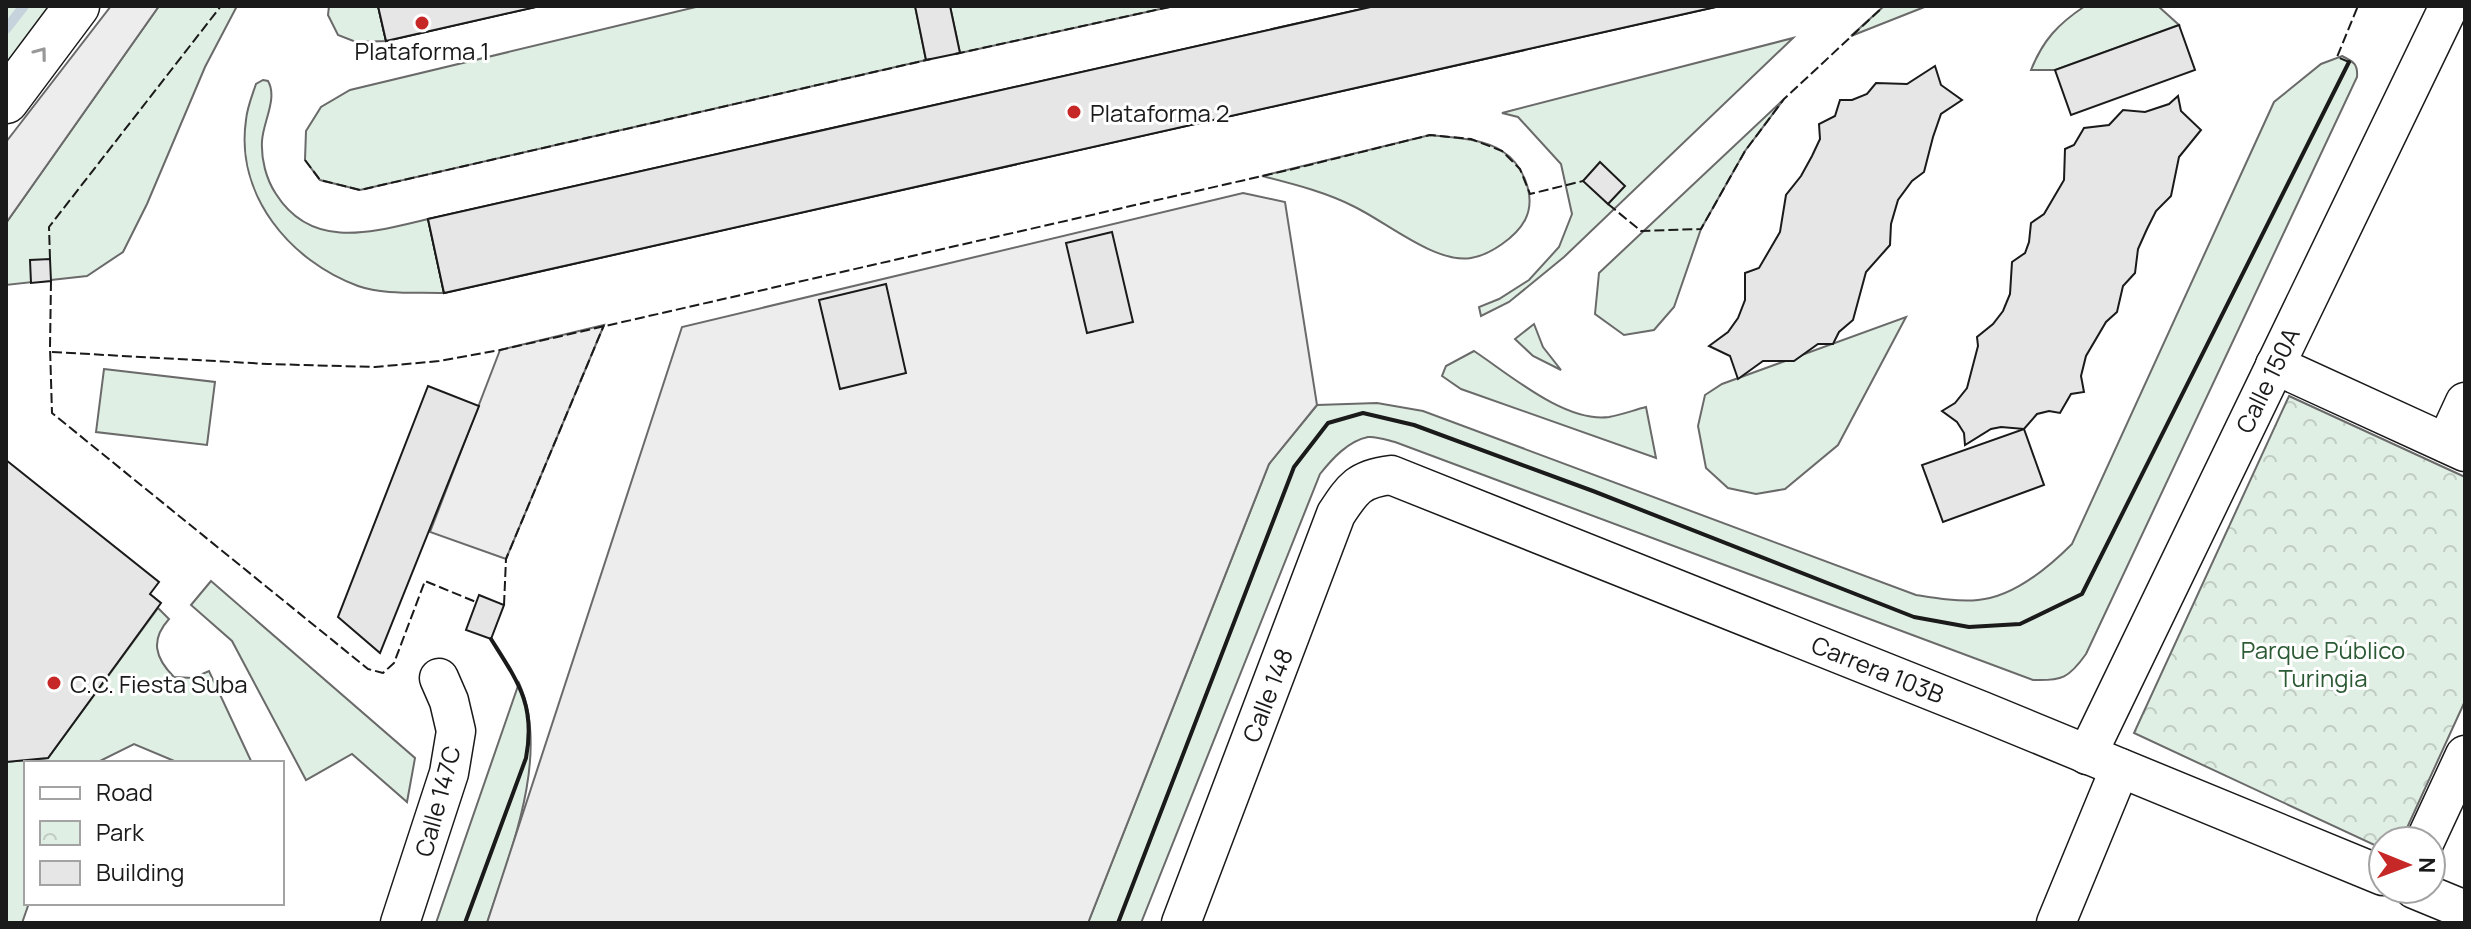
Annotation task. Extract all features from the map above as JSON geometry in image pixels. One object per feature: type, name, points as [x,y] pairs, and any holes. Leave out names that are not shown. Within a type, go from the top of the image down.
[{"type":"main road","points":[[6,101],[77,6]]},
{"type":"street","name":"Calle 150A","points":[[2056,923],[2104,761],[2275,365],[2449,6]]},
{"type":"street","points":[[2275,365],[2455,447],[2465,402]]},
{"type":"street","name":"Carrera 103B","points":[[1369,478],[1391,475],[1412,483],[2367,869]]},
{"type":"street","name":"Calle 148","points":[[1181,923],[1336,514],[1350,494],[1369,478]]},
{"type":"street","name":"Calle 147C","points":[[400,923],[449,773],[456,731],[449,701],[439,678]]},
{"type":"street","points":[[2432,825],[2465,755]]},
{"type":"green space","points":[[6,6],[54,6],[6,67]]},
{"type":"green space","points":[[159,6],[237,6],[205,67],[147,204],[123,252],[87,276],[6,285],[6,223]]},
{"type":"green space","points":[[329,6],[378,6],[386,41],[356,42],[338,35],[328,15]]},
{"type":"green space","points":[[700,6],[915,6],[926,60],[360,190],[320,180],[305,160],[306,131],[321,107],[350,90]]},
{"type":"green space","points":[[950,6],[1174,6],[960,53]]},
{"type":"green space","points":[[1884,6],[1927,6],[1851,36]]},
{"type":"green space","points":[[2085,6],[2158,6],[2179,25],[2055,70],[2031,70],[2052,34]]},
{"type":"green space","points":[[1793,38],[1564,257],[1509,302],[1481,316],[1479,307],[1499,299],[1529,280],[1559,247],[1572,214],[1561,164],[1518,117],[1502,113]]},
{"type":"green space","points":[[2342,56],[2354,64],[2357,77],[2086,654],[2069,673],[2058,679],[2033,680],[1395,442],[1368,437],[1347,447],[1320,474],[1141,923],[1088,923],[1269,464],[1317,405],[1377,403],[1423,411],[1916,595],[1970,600],[1991,598],[2017,587],[2041,571],[2072,544],[2274,102],[2321,64]]},
{"type":"green space","points":[[268,81],[271,88],[271,102],[262,141],[263,162],[272,188],[291,212],[307,224],[345,233],[386,229],[428,219],[444,293],[389,292],[358,286],[310,260],[272,222],[249,174],[245,148],[249,106],[256,84]]},
{"type":"green space","points":[[1784,99],[1745,151],[1701,229],[1674,307],[1654,330],[1624,335],[1595,314],[1599,273]]},
{"type":"green space","points":[[1430,135],[1485,143],[1510,157],[1522,172],[1529,191],[1525,220],[1509,239],[1494,249],[1471,258],[1442,255],[1344,202],[1262,176]]},
{"type":"green space","points":[[1906,317],[1838,445],[1785,489],[1756,494],[1728,488],[1706,468],[1698,426],[1705,395],[1722,384]]},
{"type":"green space","points":[[1534,324],[1543,347],[1561,370],[1533,356],[1515,339]]},
{"type":"green space","points":[[1474,351],[1538,395],[1574,412],[1592,417],[1609,417],[1646,407],[1656,458],[1461,389],[1442,376],[1446,366]]},
{"type":"green space","points":[[104,369],[215,382],[207,445],[96,432]]},
{"type":"green space","name":"Parque Público Turingia","points":[[2289,396],[2465,477],[2465,701],[2408,825],[2367,825],[2367,842],[2134,733]]},
{"type":"green space","points":[[211,581],[415,758],[407,802],[352,754],[306,780],[232,641],[191,605]]},
{"type":"green space","points":[[158,608],[169,619],[157,642],[163,663],[174,677],[193,678],[209,671],[251,761],[174,761],[134,744],[100,761],[24,761],[24,905],[28,905],[22,923],[6,923],[6,762],[48,758]]},
{"type":"green space","points":[[519,683],[528,711],[531,741],[529,772],[516,835],[487,923],[436,923]]},
{"type":"shaded area","points":[[111,6],[159,6],[6,223],[6,142]]},
{"type":"shaded area","points":[[1243,193],[1285,202],[1317,405],[1269,464],[1088,923],[487,923],[682,327]]},
{"type":"shaded area","points":[[604,325],[506,559],[430,532],[500,350]]},
{"type":"building","name":"Plataforma 1","points":[[378,6],[540,6],[386,41]]},
{"type":"building","name":"Plataforma 1","points":[[378,6],[540,6],[386,41]]},
{"type":"building","points":[[915,6],[950,6],[960,53],[926,60]]},
{"type":"building","name":"Plataforma 2","points":[[1375,6],[1720,6],[444,293],[428,219]]},
{"type":"building","name":"Plataforma 2","points":[[1375,6],[1720,6],[444,293],[428,219]]},
{"type":"building","points":[[2179,25],[2195,70],[2071,115],[2055,70]]},
{"type":"building","points":[[1935,66],[1941,85],[1962,100],[1941,114],[1924,172],[1912,181],[1898,200],[1891,224],[1890,245],[1866,272],[1853,320],[1839,332],[1833,344],[1818,344],[1794,361],[1763,361],[1738,379],[1730,356],[1709,346],[1728,332],[1738,318],[1745,300],[1745,273],[1759,268],[1780,232],[1786,195],[1801,176],[1820,139],[1819,124],[1835,116],[1840,100],[1852,100],[1867,94],[1876,83],[1907,84]]},
{"type":"building","points":[[2178,96],[2181,111],[2201,130],[2179,157],[2171,196],[2156,211],[2147,229],[2138,249],[2135,273],[2123,286],[2117,312],[2106,322],[2086,356],[2081,376],[2084,392],[2071,394],[2060,413],[2049,411],[2037,414],[2024,429],[1991,429],[1965,445],[1964,433],[1957,422],[1942,411],[1955,403],[1967,388],[1978,346],[1977,337],[2003,311],[2010,294],[2012,262],[2025,253],[2031,223],[2044,214],[2064,180],[2065,149],[2074,145],[2084,128],[2109,125],[2123,110],[2145,112],[2169,104]]},
{"type":"building","points":[[1600,162],[1625,186],[1608,204],[1583,181]]},
{"type":"building","points":[[1112,232],[1133,322],[1087,333],[1066,243]]},
{"type":"building","points":[[50,259],[51,281],[31,283],[30,260]]},
{"type":"building","points":[[886,284],[906,373],[840,389],[819,300]]},
{"type":"building","points":[[428,386],[479,406],[380,653],[338,617]]},
{"type":"building","points":[[2024,429],[2044,485],[1943,522],[1922,465]]},
{"type":"building","name":"C.C. Fiesta Suba","points":[[6,460],[159,582],[150,594],[161,603],[48,758],[6,762]]},
{"type":"building","points":[[479,595],[504,605],[491,639],[466,630]]},
{"type":"waterway","points":[[6,29],[24,6]]},
{"type":"fence","points":[[50,259],[49,227],[221,6]]},
{"type":"fence","points":[[955,54],[1174,6]]},
{"type":"fence","points":[[1608,204],[1641,231],[1701,229],[1745,151],[1784,99],[1884,6]]},
{"type":"fence","points":[[2349,62],[2337,57],[2358,6]]},
{"type":"fence","points":[[305,160],[320,180],[360,190],[931,59]]},
{"type":"fence","points":[[52,352],[375,367],[439,361],[500,350],[1430,135],[1471,139],[1502,151],[1520,169],[1530,194],[1583,181]]},
{"type":"fence","points":[[51,281],[52,413],[368,669],[383,673],[394,663],[425,581],[476,602]]},
{"type":"fence","points":[[504,605],[506,559],[604,325]]},
{"type":"wall","points":[[1118,923],[1294,467],[1328,423],[1363,413],[1414,425],[1593,491],[1914,617],[1969,627],[2020,624],[2082,594],[2349,62]]},
{"type":"wall","points":[[465,923],[526,758],[528,739],[529,723],[522,695],[491,639]]},
{"type":"place","name":"Plataforma 1","points":[[422,23]]},
{"type":"place","name":"Plataforma 2","points":[[1074,112]]},
{"type":"place","name":"C.C. Fiesta Suba","points":[[54,683]]}]
